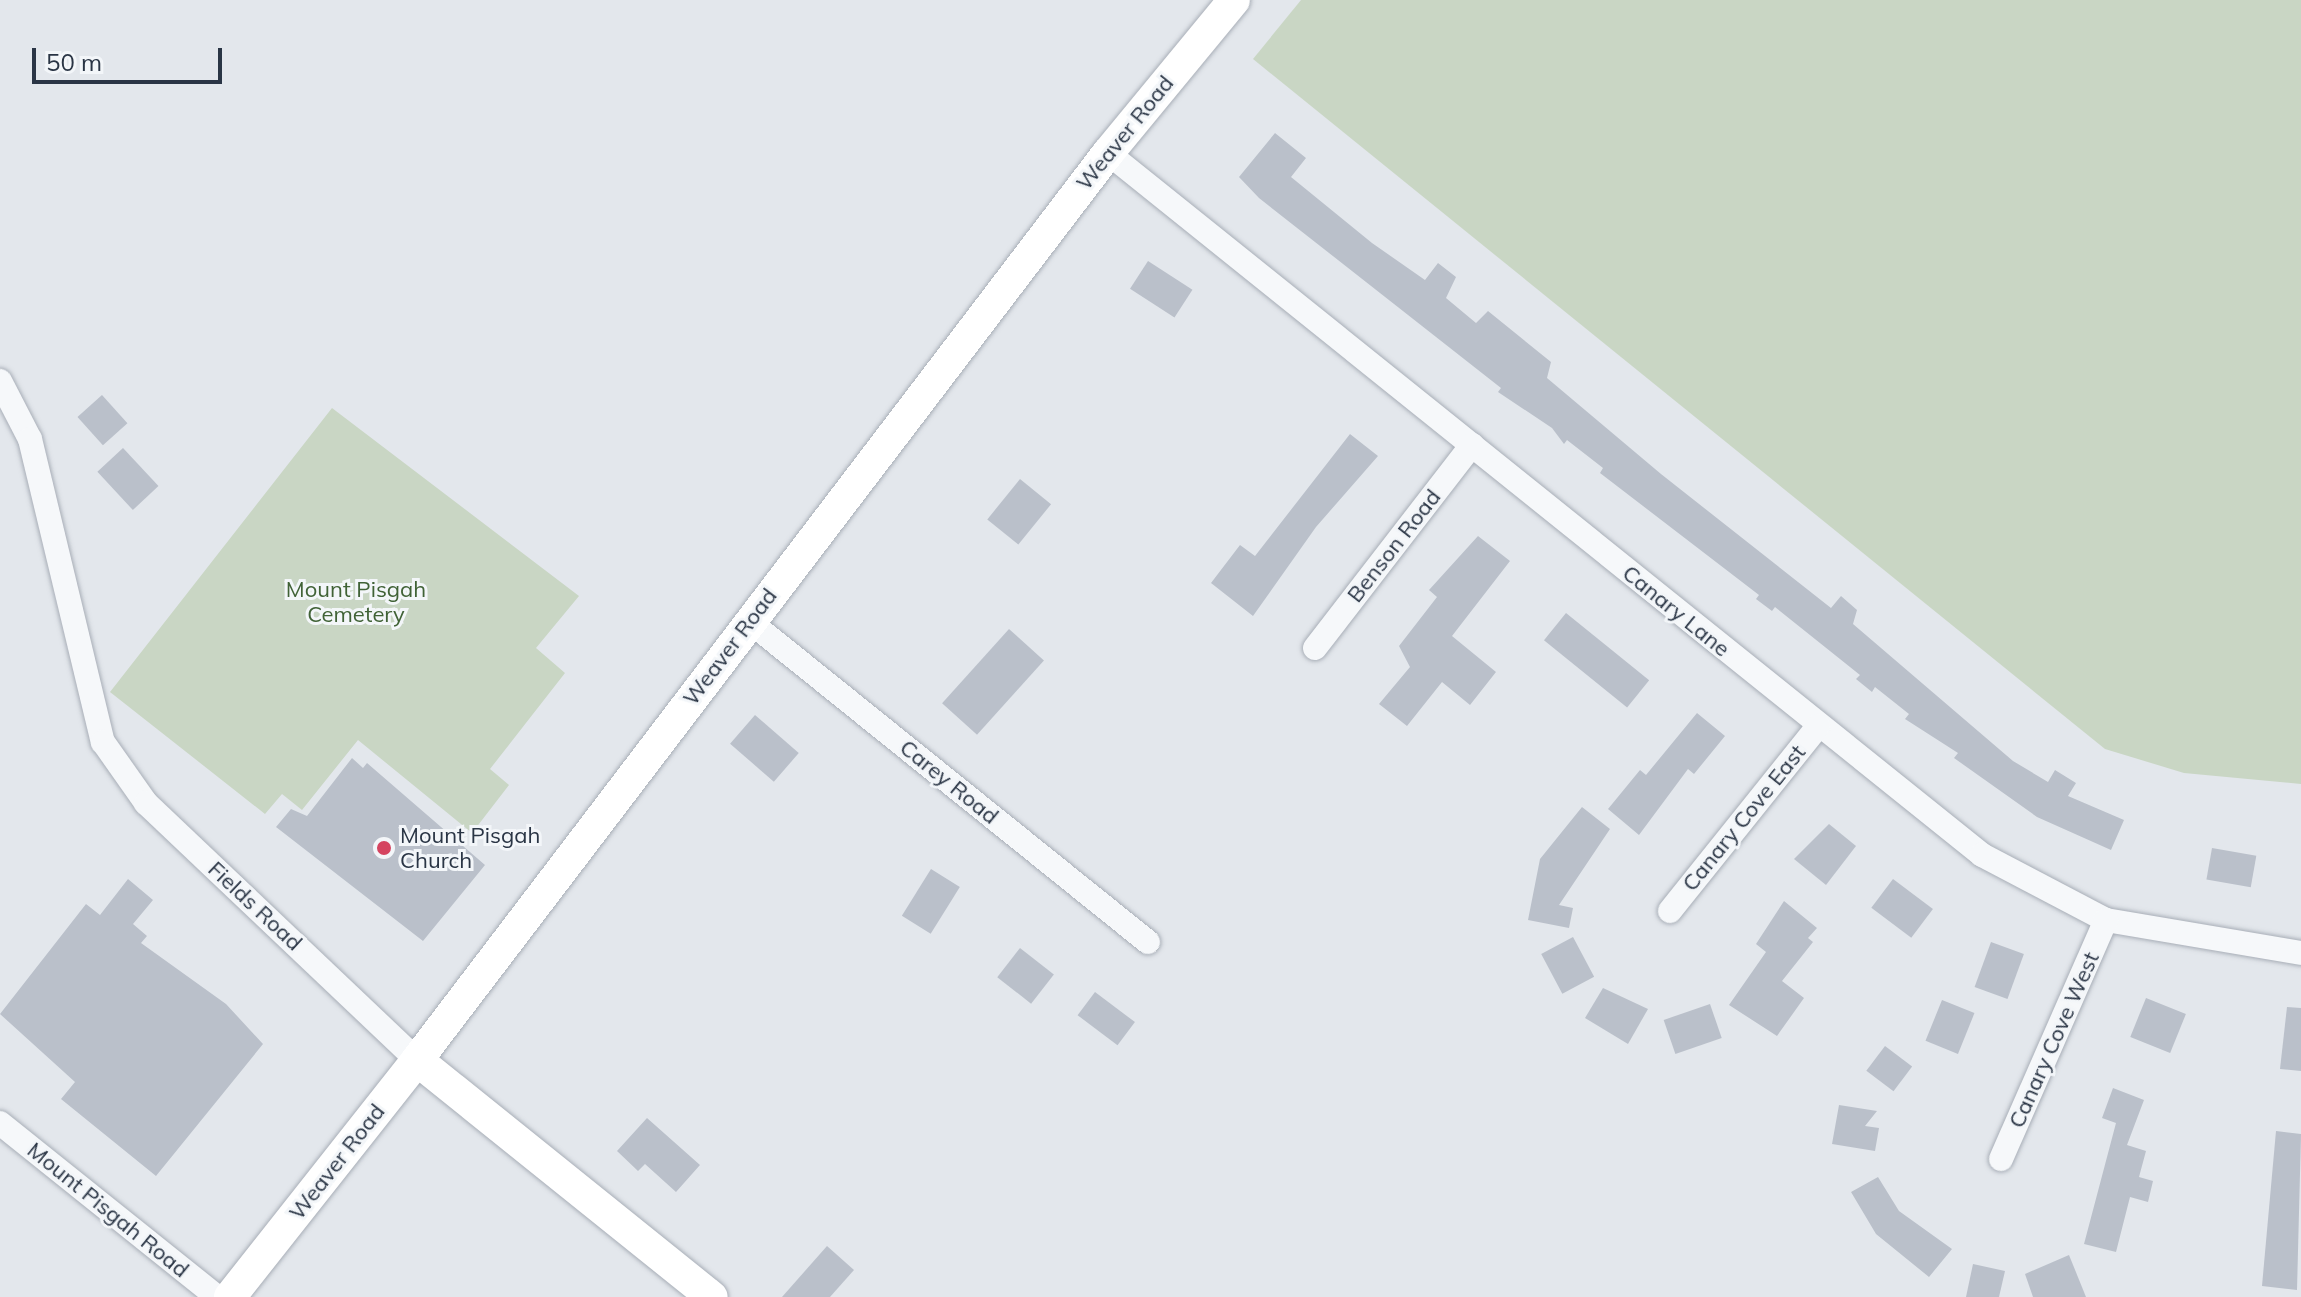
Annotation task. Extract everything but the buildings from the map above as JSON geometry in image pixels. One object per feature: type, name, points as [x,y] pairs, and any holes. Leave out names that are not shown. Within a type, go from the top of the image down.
[{"type":"main road","name":"Weaver Road","points":[[230,1297],[417,1060],[1108,153],[1234,0]]},
{"type":"main road","name":"Fields Road","points":[[417,1060],[712,1297]]},
{"type":"street","name":"Canary Lane","points":[[1108,153],[1982,855],[2106,920],[2301,953]]},
{"type":"street","name":"Fields Road","points":[[0,381],[30,439],[103,742],[146,803],[417,1060]]},
{"type":"street","name":"Benson Road","points":[[1315,648],[1472,445]]},
{"type":"street","name":"Carey Road","points":[[749,621],[1148,942]]},
{"type":"street","name":"Canary Cove East","points":[[1670,911],[1818,726]]},
{"type":"street","name":"Canary Cove West","points":[[2001,1159],[2106,920]]},
{"type":"street","name":"Mount Pisgah Road","points":[[0,1123],[217,1297]]},
{"type":"green space","points":[[1301,0],[2301,0],[2301,784],[2184,773],[2105,749],[1253,59]]},
{"type":"green space","name":"Mount Pisgah Cemetery","points":[[332,408],[579,596],[536,648],[565,673],[490,769],[509,785],[472,833],[358,740],[302,810],[282,794],[265,814],[110,692]]},
{"type":"place","name":"Mount Pisgah Church","points":[[384,848]]}]
